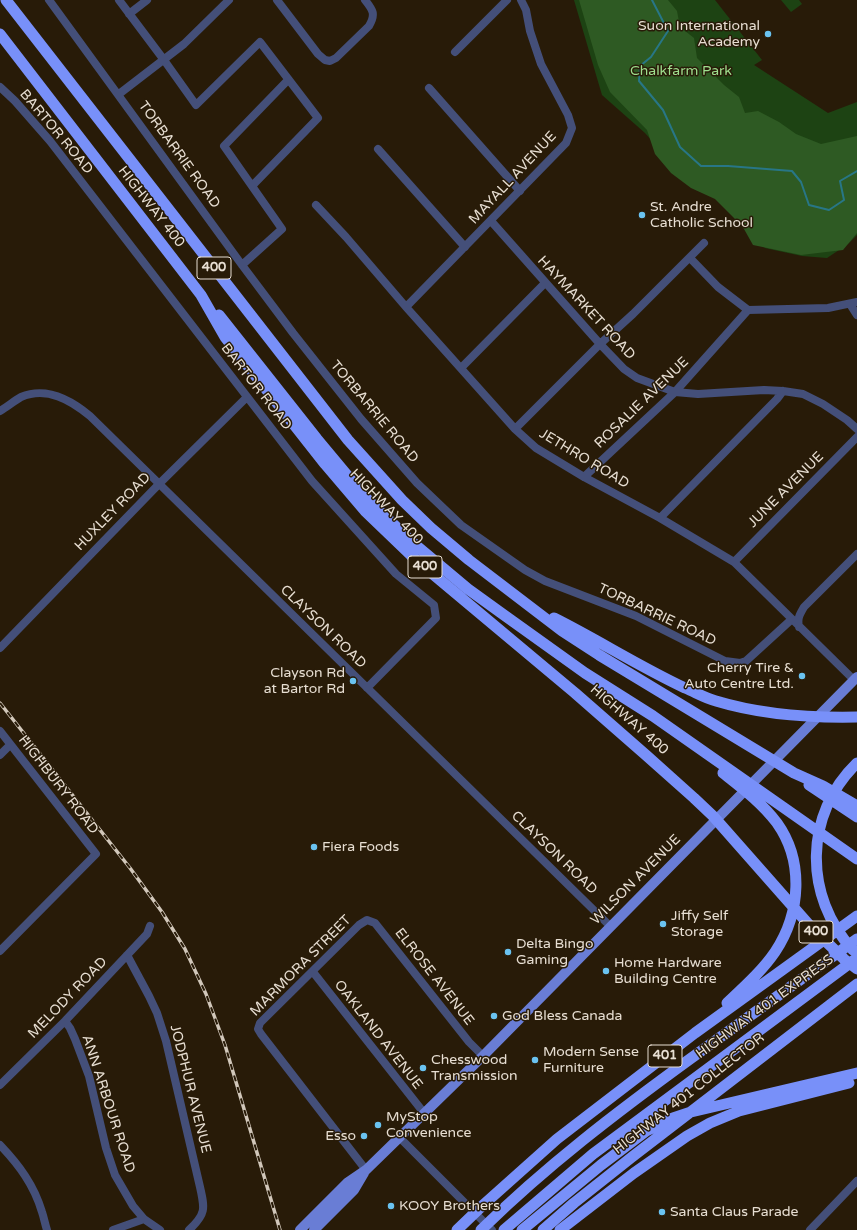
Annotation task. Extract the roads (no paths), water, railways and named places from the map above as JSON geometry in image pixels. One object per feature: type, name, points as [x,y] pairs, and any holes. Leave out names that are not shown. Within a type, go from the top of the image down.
[{"type":"highway","name":"HIGHWAY 400","points":[[6,0],[358,452],[402,500],[431,528],[469,560],[562,631],[843,803]]},
{"type":"highway","name":"HIGHWAY 400","points":[[0,34],[201,295],[225,337],[325,464],[365,511],[416,560],[581,698],[694,798],[713,816],[826,943],[857,969]]},
{"type":"highway","points":[[201,295],[232,331],[317,439],[367,499],[412,542],[468,589],[610,690],[648,721],[725,771],[767,795],[857,859]]},
{"type":"highway","points":[[528,605],[583,633],[669,681],[714,701],[755,712],[824,718],[857,717]]},
{"type":"highway","points":[[857,763],[842,779],[831,797],[824,813],[817,844],[816,861],[817,879],[822,899],[830,918],[842,937],[857,954]]},
{"type":"highway","points":[[695,1033],[768,962],[788,928],[795,899],[796,883],[793,862],[783,833],[777,823],[764,808],[725,771]]},
{"type":"highway","points":[[843,803],[857,806]]},
{"type":"highway","points":[[843,803],[857,817]]},
{"type":"highway","name":"401","points":[[457,1230],[557,1140],[695,1033],[857,916]]},
{"type":"highway","name":"HIGHWAY 401 EXPRESS","points":[[481,1230],[577,1144],[645,1092],[857,938]]},
{"type":"highway","name":"HIGHWAY 401 EXPRESS","points":[[505,1229],[593,1154],[857,958]]},
{"type":"highway","name":"HIGHWAY 401 COLLECTOR","points":[[542,1230],[632,1157],[857,984]]},
{"type":"highway","points":[[522,1230],[601,1164],[646,1131],[662,1122],[691,1112],[857,1073]]},
{"type":"highway","points":[[560,1230],[634,1173],[687,1136],[710,1123],[739,1111],[857,1081]]},
{"type":"main road","name":"WILSON AVENUE","points":[[300,1230],[347,1183],[366,1170],[483,1056],[856,678]]},
{"type":"main road","name":"WILSON AVENUE","points":[[314,1230],[354,1190],[366,1170]]},
{"type":"street","name":"TORBARRIE ROAD","points":[[50,0],[293,333],[361,419],[417,483],[461,525],[525,570],[545,580],[636,616],[725,661],[732,663],[740,663],[752,657],[792,619]]},
{"type":"street","points":[[119,0],[196,105],[260,42],[318,118],[252,186]]},
{"type":"street","points":[[129,14],[147,0]]},
{"type":"street","points":[[119,94],[195,34],[229,0]]},
{"type":"street","points":[[277,0],[318,54],[325,60],[330,61],[336,58],[369,26],[373,19],[373,14],[365,0]]},
{"type":"street","points":[[456,52],[507,0]]},
{"type":"street","name":"MAYALL AVENUE","points":[[406,307],[566,143],[572,128],[568,115],[541,64],[530,31],[526,10],[521,0]]},
{"type":"street","points":[[242,265],[282,229],[224,146],[288,80]]},
{"type":"street","name":"BARTOR ROAD","points":[[0,87],[15,101],[50,141],[312,481],[396,574],[434,605],[436,618],[367,688]]},
{"type":"street","points":[[429,88],[520,191]]},
{"type":"street","points":[[378,149],[465,248]]},
{"type":"street","name":"JETHRO ROAD","points":[[316,205],[515,429],[536,448],[584,477],[660,518],[734,562],[799,627],[856,678]]},
{"type":"street","name":"HAYMARKET ROAD","points":[[491,221],[600,344],[624,369],[637,378],[675,392],[698,394],[764,390],[803,394],[824,404],[857,429]]},
{"type":"street","points":[[515,429],[704,243]]},
{"type":"street","points":[[690,258],[718,288],[748,310],[828,308],[853,303],[857,315]]},
{"type":"street","points":[[461,368],[545,283]]},
{"type":"street","name":"ROSALIE AVENUE","points":[[584,477],[675,392],[748,310]]},
{"type":"street","points":[[660,518],[777,399],[783,391]]},
{"type":"street","name":"CLAYSON ROAD","points":[[0,411],[21,398],[43,393],[62,397],[75,404],[90,416],[610,926]]},
{"type":"street","name":"HUXLEY ROAD","points":[[0,648],[159,484],[247,397]]},
{"type":"street","name":"JUNE AVENUE","points":[[734,562],[857,437]]},
{"type":"street","points":[[799,627],[799,615],[804,608],[857,554]]},
{"type":"street","points":[[784,611],[794,612],[804,608]]},
{"type":"street","name":"HIGHBURY ROAD","points":[[0,731],[96,854],[0,951]]},
{"type":"street","points":[[0,755],[10,745]]},
{"type":"street","name":"ELROSE AVENUE","points":[[363,921],[371,920],[375,923],[469,1042],[483,1056]]},
{"type":"street","name":"MARMORA STREET","points":[[363,921],[260,1023],[258,1029],[366,1170]]},
{"type":"street","name":"MELODY ROAD","points":[[0,1084],[65,1021],[147,934],[150,926]]},
{"type":"street","name":"JODPHUR AVENUE","points":[[127,955],[149,996],[163,1030],[204,1204],[199,1218],[189,1230]]},
{"type":"street","name":"OAKLAND AVENUE","points":[[313,972],[424,1113]]},
{"type":"street","name":"ANN ARBOUR ROAD","points":[[65,1021],[75,1038],[89,1076],[111,1165],[123,1190],[133,1206],[144,1220],[160,1230]]},
{"type":"street","points":[[400,1137],[492,1230]]},
{"type":"street","points":[[0,1145],[26,1176],[42,1212],[47,1230]]},
{"type":"street","points":[[810,1230],[857,1181]]},
{"type":"street","points":[[113,1230],[144,1220]]},
{"type":"waterway","points":[[652,0],[668,31],[651,57],[640,66],[639,81],[663,110],[680,147],[701,166],[728,166],[792,171],[801,182],[809,205],[829,210],[844,200],[840,181],[857,171]]},
{"type":"railway","points":[[0,703],[130,868],[162,912],[185,949],[206,994],[225,1045],[280,1230]]},
{"type":"place","name":"Suon International Academy","points":[[768,34]]},
{"type":"place","name":"St. Andre Catholic School","points":[[642,215]]},
{"type":"place","name":"Cherry Tire & Auto Centre Ltd.","points":[[802,676]]},
{"type":"place","name":"Clayson Rd at Bartor Rd","points":[[353,681]]},
{"type":"place","name":"Fiera Foods","points":[[314,847]]},
{"type":"place","name":"Jiffy Self Storage","points":[[663,924]]},
{"type":"place","name":"Delta Bingo Gaming","points":[[508,952]]},
{"type":"place","name":"Home Hardware Building Centre","points":[[606,971]]},
{"type":"place","name":"God Bless Canada","points":[[494,1016]]},
{"type":"place","name":"Modern Sense Furniture","points":[[535,1060]]},
{"type":"place","name":"Chesswood Transmission","points":[[423,1068]]},
{"type":"place","name":"MyStop Convenience","points":[[378,1125]]},
{"type":"place","name":"Esso","points":[[364,1136]]},
{"type":"place","name":"KOOY Brothers","points":[[391,1206]]},
{"type":"place","name":"Santa Claus Parade","points":[[662,1212]]},
{"type":"park label","name":"Chalkfarm Park","points":[[681,71]]}]
